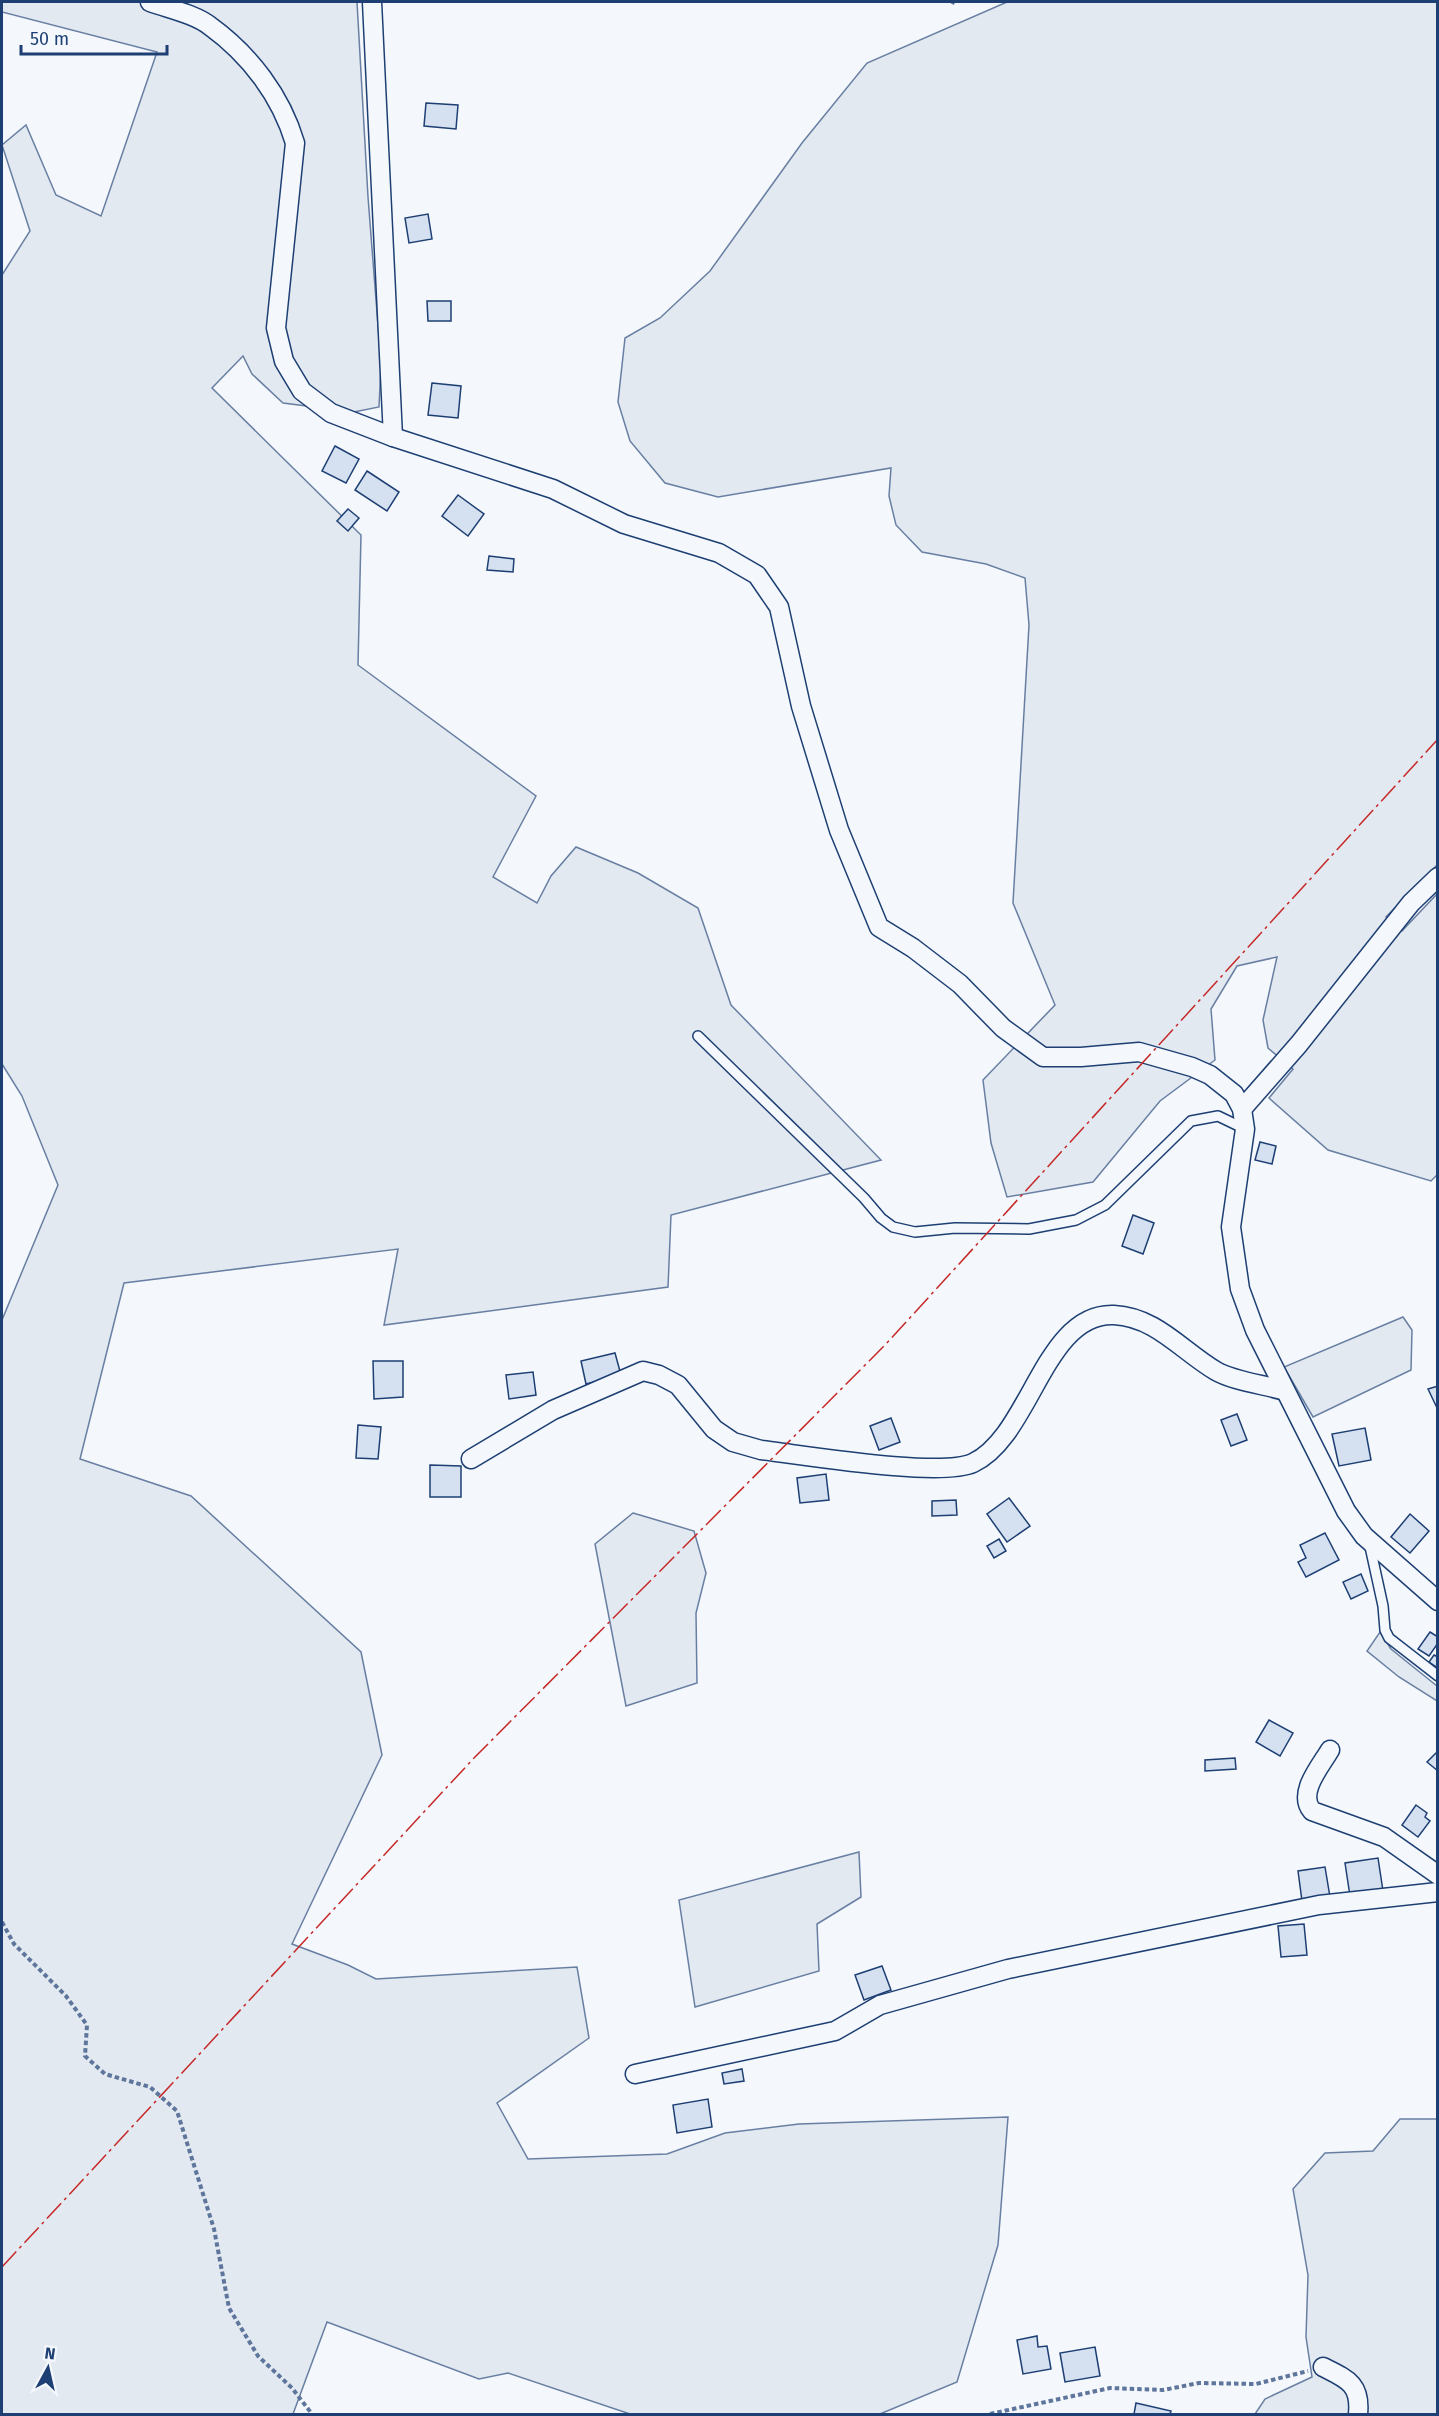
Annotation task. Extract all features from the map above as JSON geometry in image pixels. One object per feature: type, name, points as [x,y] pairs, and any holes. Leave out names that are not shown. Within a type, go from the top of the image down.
[{"type":"street","points":[[150,2],[209,25],[258,70],[288,118],[295,143],[276,328],[284,361],[302,391],[331,413],[393,437],[553,489],[624,524],[719,553],[757,576],[779,607],[801,706],[838,830],[879,927],[913,948],[960,984],[1003,1028],[1043,1057],[1081,1057],[1139,1052],[1192,1067],[1210,1075],[1234,1094],[1242,1109],[1245,1129],[1232,1207],[1232,1245],[1240,1289],[1255,1330],[1346,1511],[1368,1540],[1437,1601]]},
{"type":"street","points":[[372,2],[393,437]]},
{"type":"street","points":[[1242,1109],[1299,1044],[1411,903],[1437,877]]},
{"type":"street","points":[[471,1459],[552,1410],[643,1371],[659,1375],[678,1385],[714,1429],[733,1442],[761,1450],[940,1470],[972,1464],[993,1450],[1009,1429],[1069,1333],[1092,1318],[1113,1315],[1136,1319],[1160,1330],[1217,1372],[1286,1390]]},
{"type":"street","points":[[1330,1749],[1306,1792],[1307,1805],[1312,1811],[1384,1837],[1437,1875]]},
{"type":"street","points":[[635,2074],[835,2031],[880,2005],[1008,1969],[1318,1905],[1437,1892]]},
{"type":"street","points":[[1323,2367],[1350,2380],[1359,2400],[1358,2415]]},
{"type":"lane","points":[[698,1036],[864,1198],[881,1218],[904,1231],[1029,1229],[1076,1220],[1105,1205],[1191,1121],[1218,1116],[1245,1129]]},
{"type":"lane","points":[[1368,1540],[1383,1606],[1385,1630],[1397,1647],[1437,1676]]},
{"type":"path","points":[[2,1922],[14,1944],[66,1996],[87,2025],[85,2056],[105,2074],[150,2087],[177,2111],[214,2229],[229,2308],[258,2356],[292,2388],[312,2415]]},
{"type":"path","points":[[990,2415],[1110,2388],[1163,2390],[1199,2383],[1256,2384],[1323,2367]]},
{"type":"shaded area","points":[[2,2],[357,2],[368,197],[381,364],[379,407],[354,412],[283,403],[252,374],[243,356],[212,388],[361,535],[358,665],[536,796],[493,877],[537,903],[551,876],[576,847],[638,873],[698,908],[731,1005],[881,1160],[671,1215],[668,1287],[384,1325],[398,1249],[124,1283],[80,1459],[191,1496],[361,1652],[382,1755],[292,1944],[348,1965],[376,1979],[577,1967],[589,2038],[497,2103],[528,2159],[667,2154],[725,2133],[799,2124],[1008,2117],[998,2245],[957,2382],[880,2414],[630,2414],[508,2373],[479,2379],[327,2322],[293,2414],[2,2414],[2,1320],[58,1185],[22,1096],[2,1064],[2,275],[30,231],[2,145],[26,125],[56,195],[101,216],[157,52],[2,12]]},
{"type":"shaded area","points":[[1007,2],[1437,2],[1437,865],[1386,917],[1402,931],[1437,894],[1437,1175],[1431,1181],[1328,1150],[1269,1098],[1293,1069],[1268,1048],[1263,1020],[1277,957],[1237,966],[1211,1009],[1215,1060],[1160,1101],[1093,1182],[1007,1197],[991,1143],[983,1080],[1055,1005],[1013,903],[1029,625],[1025,578],[986,564],[922,552],[896,525],[889,496],[891,468],[718,497],[665,483],[630,441],[618,402],[625,338],[660,318],[710,271],[802,143],[867,63]]},
{"type":"shaded area","points":[[1403,1317],[1412,1330],[1411,1370],[1313,1417],[1284,1367]]},
{"type":"shaded area","points":[[633,1513],[694,1531],[706,1573],[696,1613],[697,1683],[626,1706],[595,1544]]},
{"type":"shaded area","points":[[1380,1632],[1391,1649],[1437,1686],[1437,1701],[1399,1677],[1367,1651]]},
{"type":"shaded area","points":[[859,1852],[861,1897],[817,1924],[819,1971],[695,2007],[679,1900]]},
{"type":"shaded area","points":[[1400,2119],[1437,2119],[1437,2414],[1255,2414],[1265,2399],[1312,2377],[1306,2337],[1308,2275],[1293,2189],[1325,2153],[1373,2151]]},
{"type":"building","points":[[426,103],[458,105],[456,129],[424,126]]},
{"type":"building","points":[[428,214],[432,239],[409,243],[405,218]]},
{"type":"building","points":[[427,301],[451,301],[451,321],[428,321]]},
{"type":"building","points":[[432,383],[461,386],[458,418],[428,415]]},
{"type":"building","points":[[335,446],[359,459],[346,483],[322,471]]},
{"type":"building","points":[[367,471],[399,492],[387,511],[355,490]]},
{"type":"building","points":[[458,495],[484,514],[468,536],[442,516]]},
{"type":"building","points":[[348,509],[359,518],[348,531],[337,521]]},
{"type":"building","points":[[489,556],[514,559],[513,572],[487,570]]},
{"type":"building","points":[[1260,1142],[1276,1146],[1272,1164],[1255,1160]]},
{"type":"building","points":[[1133,1215],[1154,1223],[1143,1254],[1122,1246]]},
{"type":"building","points":[[615,1353],[621,1375],[586,1384],[581,1361]]},
{"type":"building","points":[[373,1361],[403,1361],[403,1397],[374,1399]]},
{"type":"building","points":[[533,1372],[536,1395],[509,1399],[506,1375]]},
{"type":"building","points":[[1438,1386],[1438,1410],[1428,1389]]},
{"type":"building","points":[[1237,1414],[1247,1440],[1231,1446],[1221,1420]]},
{"type":"building","points":[[891,1418],[900,1442],[879,1450],[870,1426]]},
{"type":"building","points":[[358,1425],[381,1427],[378,1459],[356,1458]]},
{"type":"building","points":[[1365,1428],[1371,1460],[1339,1466],[1332,1434]]},
{"type":"building","points":[[430,1465],[461,1466],[461,1497],[430,1497]]},
{"type":"building","points":[[826,1474],[829,1500],[800,1503],[797,1478]]},
{"type":"building","points":[[1009,1498],[1030,1526],[1007,1542],[987,1514]]},
{"type":"building","points":[[956,1500],[957,1515],[932,1516],[932,1501]]},
{"type":"building","points":[[1410,1514],[1429,1531],[1410,1553],[1391,1537]]},
{"type":"building","points":[[1325,1533],[1339,1560],[1306,1577],[1298,1562],[1306,1558],[1300,1545]]},
{"type":"building","points":[[999,1539],[1006,1551],[994,1558],[987,1546]]},
{"type":"building","points":[[1361,1574],[1368,1591],[1351,1599],[1343,1582]]},
{"type":"building","points":[[1430,1632],[1438,1637],[1438,1643],[1429,1656],[1418,1649]]},
{"type":"building","points":[[1434,1655],[1438,1657],[1438,1668],[1429,1662]]},
{"type":"building","points":[[1269,1720],[1293,1733],[1280,1756],[1256,1742]]},
{"type":"building","points":[[1438,1751],[1438,1771],[1427,1762]]},
{"type":"building","points":[[1235,1758],[1236,1769],[1205,1771],[1205,1760]]},
{"type":"building","points":[[1416,1805],[1427,1813],[1425,1817],[1430,1821],[1418,1837],[1402,1825]]},
{"type":"building","points":[[1378,1858],[1383,1891],[1350,1896],[1345,1863]]},
{"type":"building","points":[[1325,1867],[1330,1897],[1302,1901],[1298,1871]]},
{"type":"building","points":[[1304,1924],[1307,1955],[1281,1957],[1278,1926]]},
{"type":"building","points":[[882,1966],[891,1990],[864,2000],[855,1975]]},
{"type":"building","points":[[742,2069],[744,2081],[724,2084],[722,2073]]},
{"type":"building","points":[[708,2099],[712,2127],[677,2133],[673,2105]]},
{"type":"building","points":[[1037,2336],[1038,2347],[1047,2346],[1051,2369],[1023,2374],[1017,2340]]},
{"type":"building","points":[[1095,2347],[1100,2376],[1065,2382],[1060,2353]]},
{"type":"building","points":[[1136,2403],[1171,2411],[1170,2414],[1134,2414]]},
{"type":"power","points":[[2,2267],[474,1758],[886,1344],[1438,739]]}]
